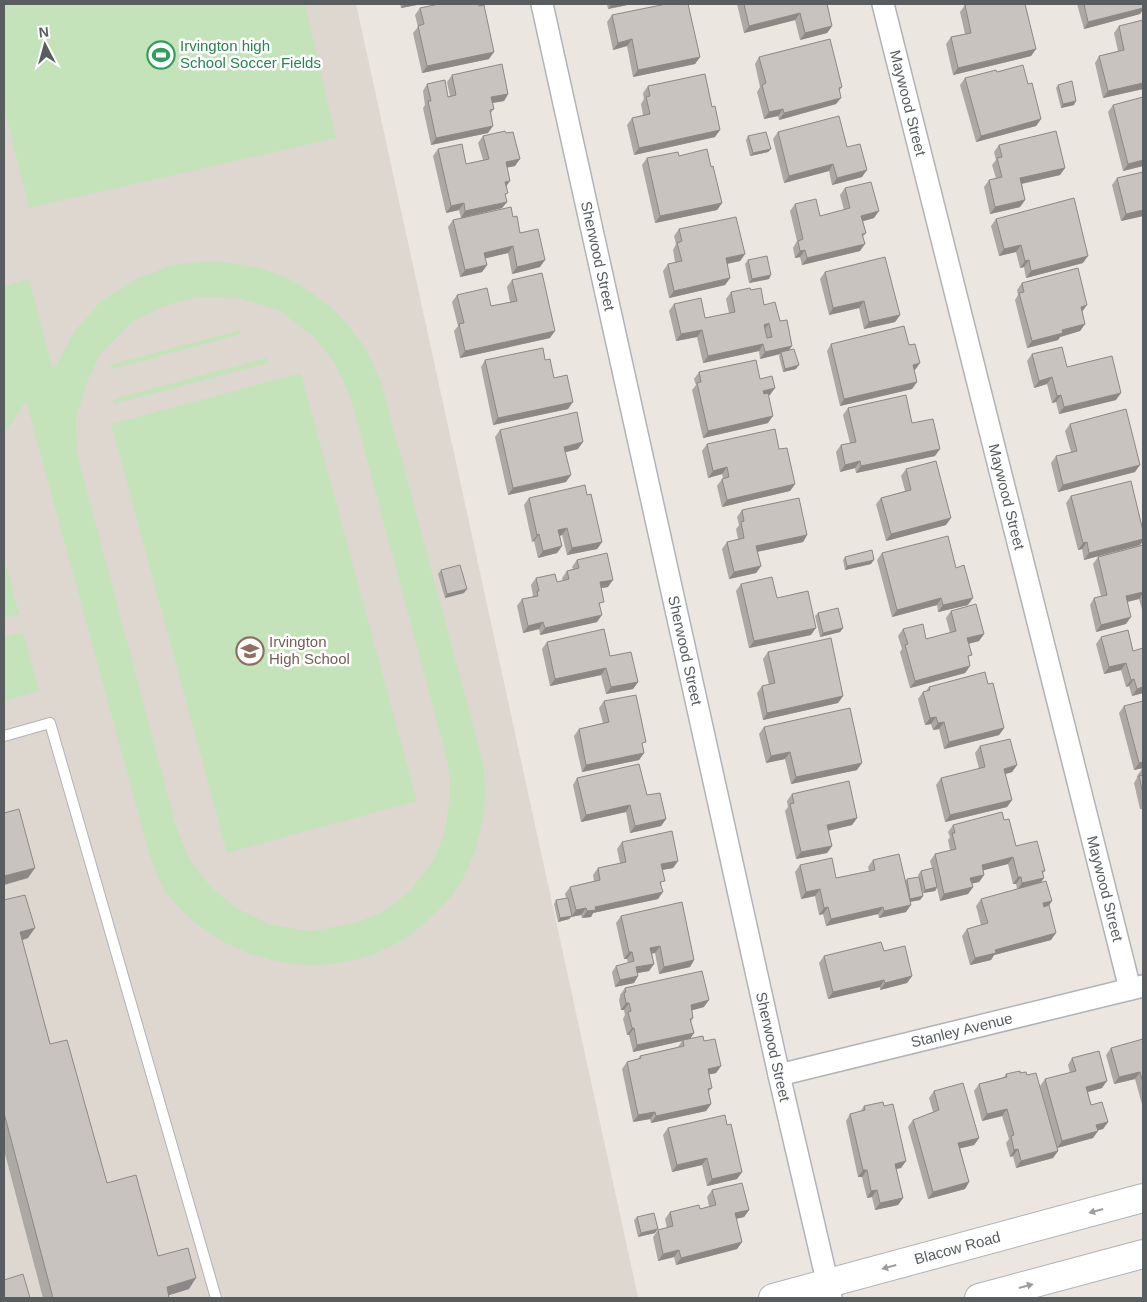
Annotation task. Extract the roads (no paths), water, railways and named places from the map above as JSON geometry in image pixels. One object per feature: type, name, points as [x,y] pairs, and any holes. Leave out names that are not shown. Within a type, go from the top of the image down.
[{"type":"main road","name":"Blacow Road","points":[[773,1298],[829,1291],[1143,1198]]},
{"type":"main road","points":[[979,1298],[1143,1254]]},
{"type":"street","name":"Sherwood Street","points":[[542,4],[779,1075],[829,1291]]},
{"type":"street","name":"Maywood Street","points":[[883,4],[1137,987]]},
{"type":"street","name":"Stanley Avenue","points":[[779,1075],[1137,987]]},
{"type":"lane","points":[[4,736],[50,723],[216,1298]]},
{"type":"place","name":"Irvington high School Soccer Fields","points":[[161,55]]},
{"type":"place","name":"Irvington High School","points":[[250,651]]}]
